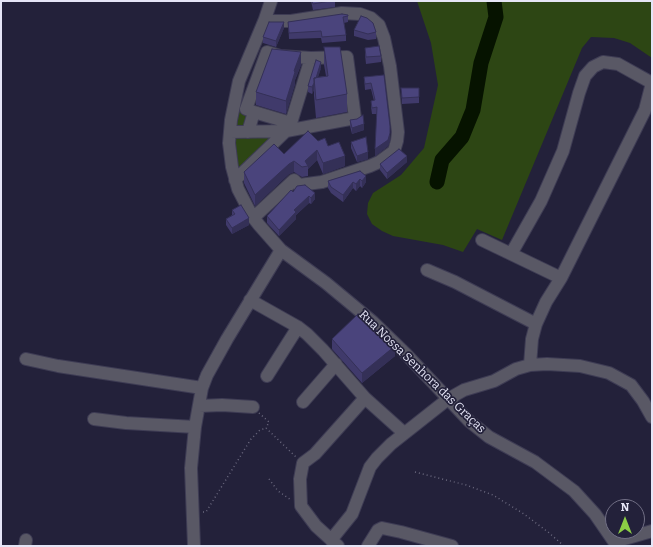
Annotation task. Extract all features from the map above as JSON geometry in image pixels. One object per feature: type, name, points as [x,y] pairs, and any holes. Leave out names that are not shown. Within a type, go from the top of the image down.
[{"type":"street","name":"Rua Nossa Senhora das Graças","points":[[271,1],[235,94],[230,132],[229,155],[235,180],[241,197],[256,222],[282,250],[326,283],[373,322],[406,354],[469,421],[484,433],[536,462],[574,491],[595,514],[616,544]]},
{"type":"street","points":[[256,222],[294,180],[299,185],[322,182],[370,166],[382,160],[394,151],[398,141],[390,66],[384,38],[379,25],[371,18],[360,14],[342,13],[291,21],[265,19]]},
{"type":"street","points":[[230,132],[286,131],[355,118],[347,57],[311,58],[280,56],[267,52],[246,109],[291,124],[311,58]]},
{"type":"street","points":[[248,58],[262,64]]},
{"type":"street","points":[[511,254],[541,201],[563,151],[585,76],[593,67],[603,62],[618,64],[652,83],[645,110],[561,278],[546,302],[536,324],[532,339],[530,365]]},
{"type":"street","points":[[248,132],[254,112]]},
{"type":"street","points":[[235,180],[286,131]]},
{"type":"street","points":[[482,240],[561,278]]},
{"type":"street","points":[[194,546],[191,468],[195,427],[202,388],[212,365],[250,300],[282,250]]},
{"type":"street","points":[[427,270],[455,282],[536,324]]},
{"type":"street","points":[[250,300],[298,327],[315,341],[365,398],[404,433]]},
{"type":"street","points":[[267,376],[298,327]]},
{"type":"street","points":[[26,359],[58,366],[202,388]]},
{"type":"street","points":[[303,402],[336,364]]},
{"type":"street","points":[[365,398],[322,446],[303,463],[300,479],[301,506],[314,522],[335,543],[352,514],[367,473],[373,462],[404,433],[448,399],[469,388],[494,381],[530,365],[547,364],[580,366],[609,373],[630,386],[643,401],[652,417]]},
{"type":"street","points":[[199,406],[253,407]]},
{"type":"street","points":[[94,419],[126,423],[195,427]]},
{"type":"street","points":[[368,546],[378,530],[382,528],[452,546]]},
{"type":"street","points":[[616,544],[652,531]]},
{"type":"path","points":[[192,512],[206,512],[251,438],[260,430],[266,428],[269,422],[253,407]]},
{"type":"path","points":[[266,428],[303,463]]},
{"type":"path","points":[[415,472],[466,485],[492,496],[524,514],[564,546]]},
{"type":"path","points":[[269,479],[278,491],[301,506]]},
{"type":"green space","points":[[417,1],[652,1],[652,58],[630,43],[614,38],[591,37],[582,48],[502,240],[477,229],[463,252],[443,245],[393,236],[372,224],[367,214],[368,203],[373,193],[401,175],[424,148],[438,85],[431,43]]},
{"type":"green space","points":[[237,110],[250,115],[246,128],[234,129]]},
{"type":"green space","points":[[270,135],[271,139],[237,171],[233,137]]},
{"type":"building","points":[[312,1],[330,1],[313,4]]},
{"type":"building","points":[[342,14],[348,15],[343,17],[346,35],[322,37],[321,31],[289,33],[288,22]]},
{"type":"building","points":[[361,16],[367,18],[373,23],[376,32],[368,34],[354,30]]},
{"type":"building","points":[[269,22],[284,22],[276,41],[263,37]]},
{"type":"building","points":[[379,46],[381,56],[366,57],[365,48]]},
{"type":"building","points":[[324,47],[340,47],[347,94],[316,100],[314,78],[328,76]]},
{"type":"building","points":[[272,49],[301,52],[286,101],[256,92]]},
{"type":"building","points":[[316,60],[321,62],[312,87],[308,86]]},
{"type":"building","points":[[384,75],[390,133],[388,140],[375,149],[377,107],[372,108],[371,101],[375,100],[371,83],[365,84],[364,77]]},
{"type":"building","points":[[401,88],[419,88],[419,97],[402,98]]},
{"type":"building","points":[[363,115],[364,124],[352,128],[350,120],[357,119]]},
{"type":"building","points":[[308,131],[318,141],[325,138],[328,146],[339,142],[345,156],[323,163],[317,150],[305,161],[308,166],[302,167],[294,161],[255,195],[244,172],[274,144],[284,154]]},
{"type":"building","points":[[366,137],[368,152],[357,156],[351,142]]},
{"type":"building","points":[[399,149],[407,156],[387,173],[380,164]]},
{"type":"building","points":[[360,171],[366,176],[362,181],[360,179],[356,184],[353,182],[343,195],[331,187],[328,181]]},
{"type":"building","points":[[305,185],[315,193],[311,198],[309,196],[294,210],[296,212],[279,230],[267,216],[291,190],[293,192],[297,186]]},
{"type":"building","points":[[241,205],[249,218],[232,228],[226,219],[235,214],[232,210]]},
{"type":"building","points":[[358,314],[395,346],[362,373],[332,339]]},
{"type":"waterway","points":[[437,182],[442,160],[462,137],[473,110],[481,63],[496,17],[494,1]]}]
